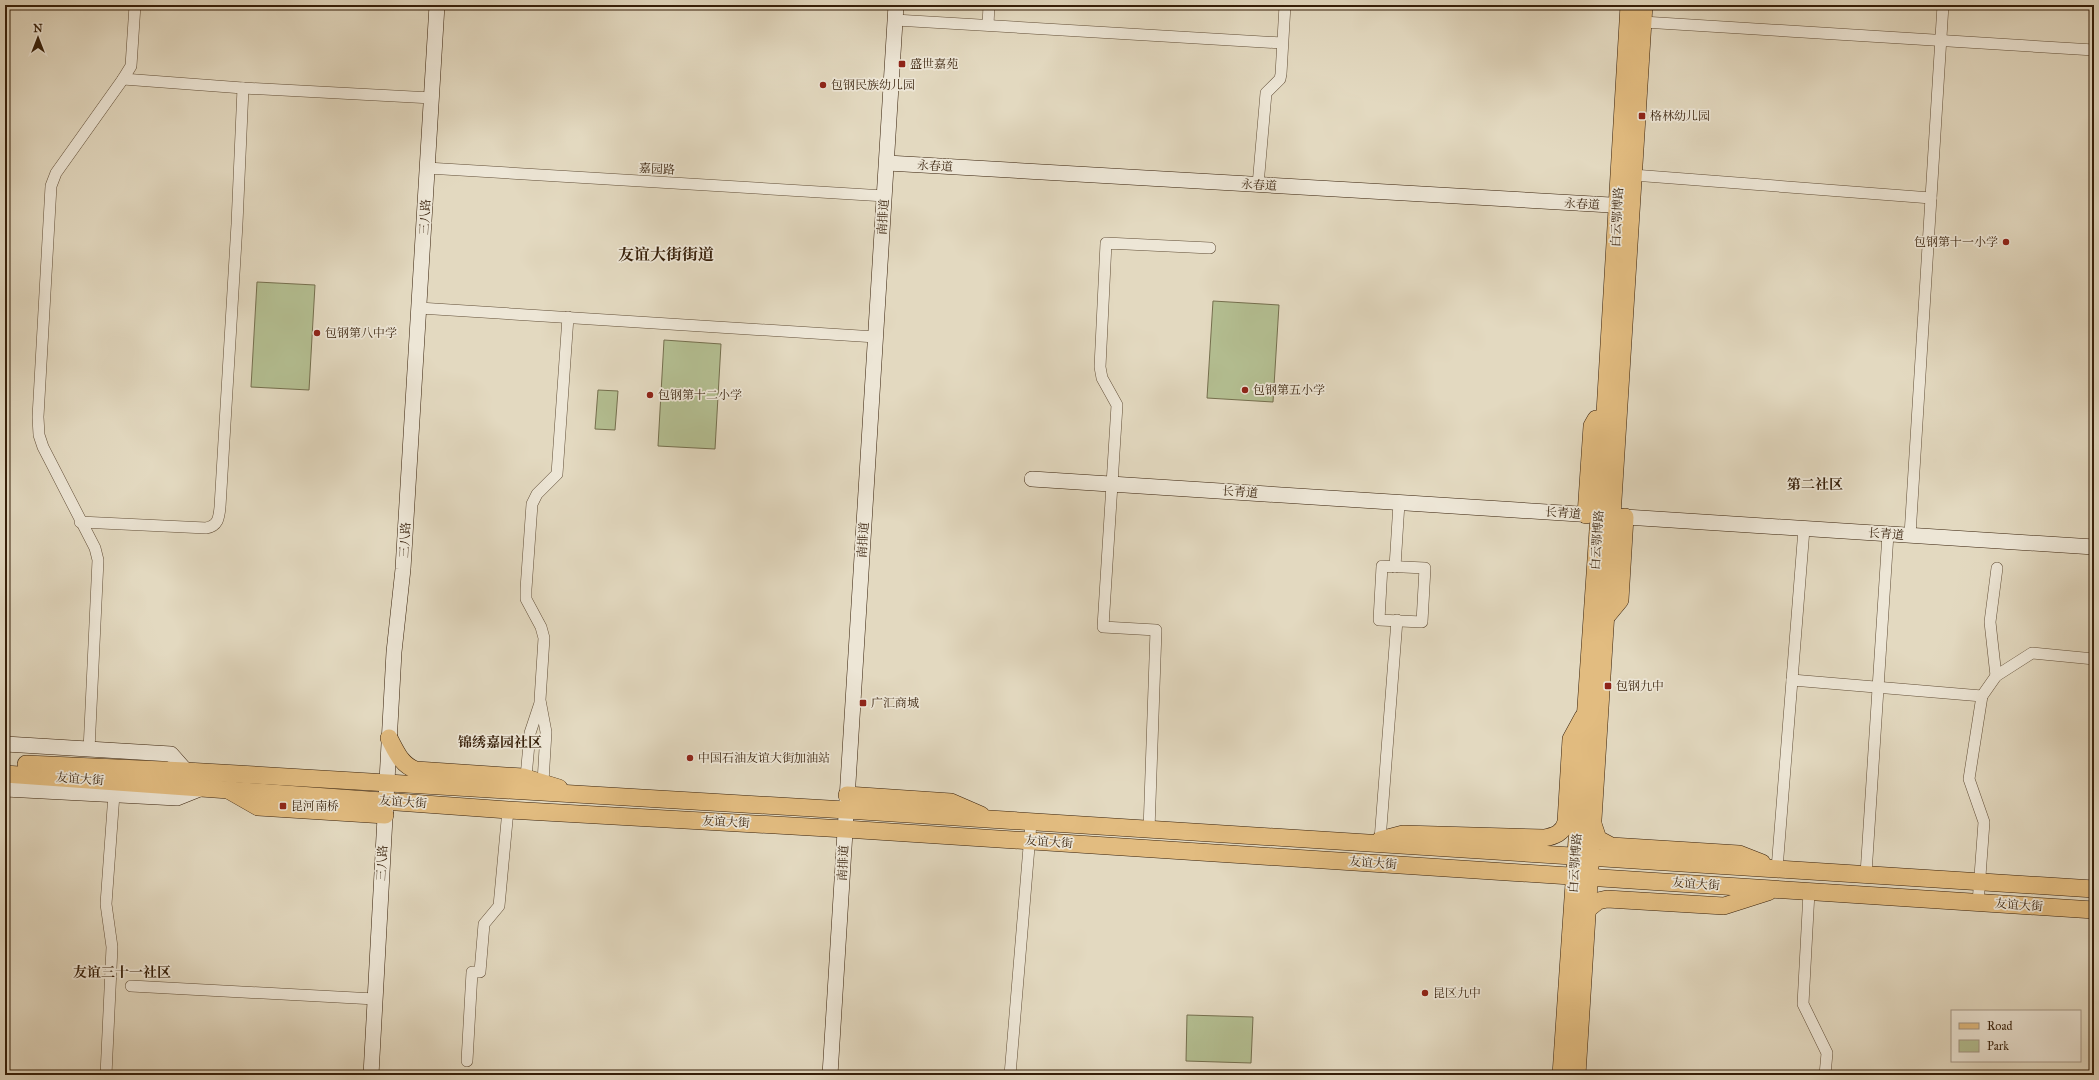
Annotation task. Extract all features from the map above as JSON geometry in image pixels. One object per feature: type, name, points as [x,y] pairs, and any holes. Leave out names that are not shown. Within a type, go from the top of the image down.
[{"type":"main road","name":"白云鄂博路","points":[[1561,1075],[1582,876],[1585,714],[1606,516],[1624,206],[1630,5]]},
{"type":"main road","name":"白云鄂博路","points":[[1583,857],[1593,824],[1606,617],[1620,600],[1592,426],[1595,421],[1605,414],[1624,206],[1633,175],[1644,5]]},
{"type":"main road","points":[[1373,842],[1403,834],[1544,838],[1558,833],[1565,827],[1566,822],[1571,739],[1585,714]]},
{"type":"main road","points":[[389,738],[400,759],[406,765],[416,770],[526,778],[543,782],[578,795]]},
{"type":"main road","name":"友谊大街","points":[[5,763],[186,771],[386,800],[578,795],[846,802],[996,821],[1373,842],[1583,857],[2094,889]]},
{"type":"main road","name":"友谊大街","points":[[5,774],[386,800],[508,810],[845,829],[2094,910]]},
{"type":"main road","points":[[1593,824],[1598,839],[1610,846],[1739,854],[1777,869]]},
{"type":"main road","name":"白云鄂博路","points":[[1577,1075],[1588,909],[1582,876]]},
{"type":"main road","points":[[1588,909],[1598,901],[1614,899],[1724,906],[1776,889]]},
{"type":"street","points":[[89,750],[98,560],[95,548],[80,522],[43,447],[38,426],[51,186],[56,173],[124,79],[130,66],[135,5]]},
{"type":"street","name":"三八路","points":[[371,1075],[394,652],[403,569],[437,5]]},
{"type":"street","points":[[988,25],[989,5]]},
{"type":"street","points":[[1258,185],[1265,99],[1269,88],[1280,79],[1284,5]]},
{"type":"street","points":[[1910,535],[1944,5]]},
{"type":"street","points":[[896,12],[988,25],[1282,43]]},
{"type":"street","name":"南排道","points":[[830,1075],[896,12]]},
{"type":"street","points":[[1643,22],[2094,50]]},
{"type":"street","points":[[124,79],[243,88],[432,98]]},
{"type":"street","points":[[80,522],[206,528],[213,526],[218,522],[237,224],[243,88]]},
{"type":"street","name":"永春道","points":[[887,163],[1624,206]]},
{"type":"street","name":"嘉园路","points":[[428,168],[885,196]]},
{"type":"street","points":[[1633,175],[1931,198]]},
{"type":"street","points":[[1149,830],[1156,630],[1103,627],[1117,405],[1102,378],[1100,367],[1106,243],[1210,248]]},
{"type":"street","points":[[419,308],[876,338]]},
{"type":"street","points":[[526,778],[530,733],[540,700],[544,638],[541,627],[529,605],[526,595],[532,504],[537,494],[557,474],[568,317]]},
{"type":"street","name":"长青道","points":[[1032,479],[2094,547]]},
{"type":"street","points":[[1395,567],[1399,503]]},
{"type":"street","points":[[1777,869],[1804,529]]},
{"type":"street","points":[[1866,874],[1888,534]]},
{"type":"street","points":[[1382,566],[1425,568],[1422,622],[1397,620],[1379,620],[1382,566]]},
{"type":"street","points":[[1996,676],[1990,622],[1997,568]]},
{"type":"street","points":[[1373,842],[1397,620]]},
{"type":"street","points":[[1978,903],[1984,822],[1969,779],[1982,696],[1996,676],[2032,653],[2094,659]]},
{"type":"street","points":[[1792,680],[1982,696]]},
{"type":"street","points":[[540,700],[546,732],[543,782]]},
{"type":"street","points":[[5,744],[171,754],[186,771]]},
{"type":"street","points":[[5,789],[176,798],[202,788]]},
{"type":"street","points":[[106,1075],[112,947],[106,904],[114,794]]},
{"type":"street","points":[[467,1061],[472,972],[480,972],[484,924],[499,906],[508,810]]},
{"type":"street","points":[[1010,1075],[1031,823]]},
{"type":"street","points":[[1809,892],[1803,1004],[1827,1053],[1825,1075]]},
{"type":"street","points":[[131,986],[375,1000]]},
{"type":"green space","points":[[257,282],[315,285],[309,390],[251,387]]},
{"type":"green space","points":[[1213,301],[1279,305],[1273,402],[1207,398]]},
{"type":"green space","points":[[664,340],[721,344],[715,449],[658,446]]},
{"type":"green space","points":[[598,390],[618,391],[615,430],[595,429]]},
{"type":"green space","points":[[1187,1015],[1253,1017],[1251,1063],[1186,1061]]},
{"type":"place","name":"盛世嘉苑","points":[[902,64]]},
{"type":"place","name":"包钢民族幼儿园","points":[[823,85]]},
{"type":"place","name":"格林幼儿园","points":[[1642,116]]},
{"type":"place","name":"包钢第十一小学","points":[[2006,242]]},
{"type":"place","name":"包钢第八中学","points":[[317,333]]},
{"type":"place","name":"包钢第五小学","points":[[1245,390]]},
{"type":"place","name":"包钢第十二小学","points":[[650,395]]},
{"type":"place","name":"包钢九中","points":[[1608,686]]},
{"type":"place","name":"广汇商城","points":[[863,703]]},
{"type":"place","name":"中国石油友谊大街加油站","points":[[690,758]]},
{"type":"place","name":"昆河南桥","points":[[283,806]]},
{"type":"place","name":"昆区九中","points":[[1425,993]]},
{"type":"district","name":"友谊大街街道","points":[[666,254]]},
{"type":"district","name":"第二社区","points":[[1815,484]]},
{"type":"district","name":"锦绣嘉园社区","points":[[500,742]]},
{"type":"district","name":"友谊三十一社区","points":[[122,972]]}]
